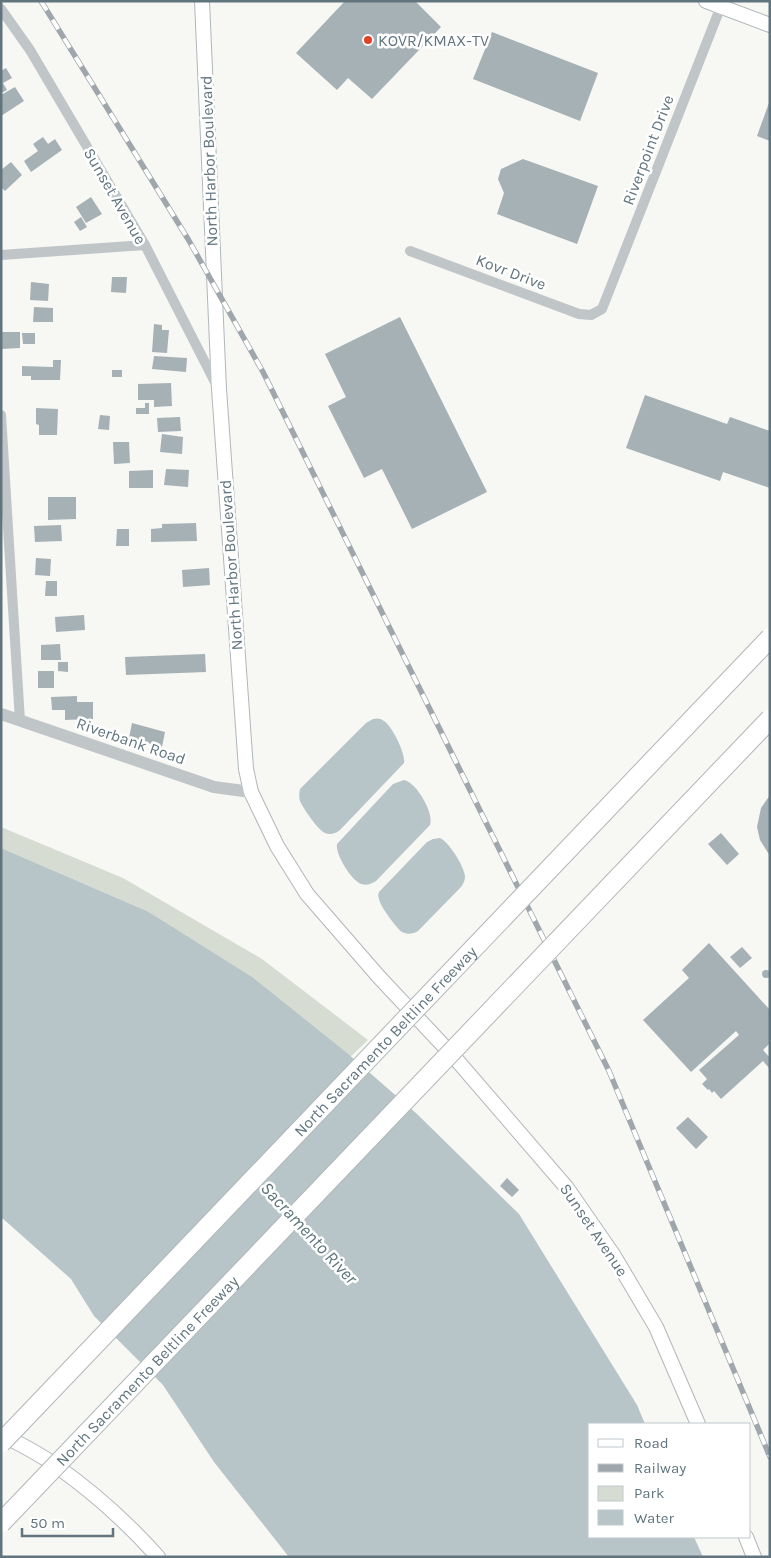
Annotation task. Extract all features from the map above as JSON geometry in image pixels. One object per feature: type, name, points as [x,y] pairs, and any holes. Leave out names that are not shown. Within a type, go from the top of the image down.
[{"type":"highway","name":"North Sacramento Beltline Freeway","points":[[1,1443],[770,638]]},
{"type":"highway","name":"North Sacramento Beltline Freeway","points":[[1,1523],[770,719]]},
{"type":"main road","name":"North Harbor Boulevard","points":[[202,1],[219,389],[246,769],[251,792],[277,846],[307,894],[379,977],[454,1058]]},
{"type":"main road","points":[[706,1],[722,4],[770,25]]},
{"type":"main road","name":"Sunset Avenue","points":[[454,1058],[567,1188],[614,1256],[656,1327],[698,1423]]},
{"type":"main road","points":[[1,1434],[50,1461],[84,1486],[139,1535],[158,1557]]},
{"type":"main road","points":[[746,1538],[754,1557]]},
{"type":"street","name":"Riverpoint Drive","points":[[602,309],[722,4]]},
{"type":"street","name":"Sunset Avenue","points":[[1,9],[30,50],[144,245],[219,389]]},
{"type":"street","points":[[1,255],[144,245]]},
{"type":"street","name":"Kovr Drive","points":[[410,250],[580,314],[591,314],[602,309]]},
{"type":"street","points":[[1,415],[20,721]]},
{"type":"street","name":"Riverbank Road","points":[[1,714],[214,787],[251,792]]},
{"type":"green space","points":[[1,827],[123,878],[262,959],[368,1040],[341,1066],[147,911],[1,848]]},
{"type":"water","points":[[373,719],[383,720],[391,728],[401,747],[404,763],[340,830],[332,834],[325,833],[307,813],[300,801],[300,789],[366,723]]},
{"type":"water","points":[[404,780],[409,782],[419,792],[427,806],[431,820],[430,825],[376,881],[365,885],[361,884],[357,882],[344,866],[338,854],[337,844],[393,784]]},
{"type":"water","points":[[440,838],[448,844],[459,861],[465,876],[464,882],[418,931],[410,934],[404,933],[396,927],[385,912],[378,896],[379,892],[427,842]]},
{"type":"water","name":"Sacramento River","points":[[1,848],[147,911],[252,977],[347,1053],[417,1114],[519,1214],[637,1405],[645,1423],[588,1423],[588,1538],[694,1538],[703,1557],[289,1557],[214,1462],[163,1385],[94,1316],[71,1279],[1,1217]]},
{"type":"building","name":"KOVR/KMAX-TV","points":[[345,1],[415,1],[441,27],[372,99],[348,78],[337,90],[296,53]]},
{"type":"building","points":[[492,32],[598,73],[580,121],[473,79]]},
{"type":"building","points":[[6,68],[12,78],[3,83],[7,90],[1,93],[1,71]]},
{"type":"building","points":[[15,87],[24,101],[1,116],[1,95]]},
{"type":"building","points":[[770,100],[770,141],[757,136]]},
{"type":"building","points":[[43,137],[48,144],[55,139],[62,150],[31,172],[24,161],[38,151],[33,144]]},
{"type":"building","points":[[523,159],[598,186],[577,244],[497,214],[504,193],[498,179],[501,169]]},
{"type":"building","points":[[11,162],[22,175],[5,191],[1,187],[1,170]]},
{"type":"building","points":[[91,197],[102,214],[86,223],[76,207]]},
{"type":"building","points":[[81,217],[87,227],[80,231],[74,222]]},
{"type":"building","points":[[112,277],[127,277],[126,293],[111,292]]},
{"type":"building","points":[[31,282],[49,284],[48,301],[30,300]]},
{"type":"building","points":[[34,307],[53,308],[53,322],[33,322]]},
{"type":"building","points":[[400,317],[487,492],[412,529],[382,469],[364,478],[328,406],[346,397],[325,354]]},
{"type":"building","points":[[154,324],[162,325],[162,330],[169,330],[167,353],[152,352]]},
{"type":"building","points":[[1,332],[20,332],[20,348],[1,349]]},
{"type":"building","points":[[22,333],[35,333],[35,344],[23,344]]},
{"type":"building","points":[[154,356],[187,358],[186,372],[152,369]]},
{"type":"building","points":[[53,360],[61,360],[60,380],[31,380],[31,376],[22,376],[22,366],[53,367]]},
{"type":"building","points":[[112,370],[122,370],[122,377],[112,377]]},
{"type":"building","points":[[171,383],[172,406],[154,407],[154,400],[138,400],[138,384]]},
{"type":"building","points":[[645,395],[727,424],[730,417],[770,431],[770,488],[723,472],[720,481],[626,448]]},
{"type":"building","points":[[145,403],[149,403],[149,414],[136,414],[136,408],[145,408]]},
{"type":"building","points":[[36,408],[58,409],[57,435],[39,435],[39,425],[36,424]]},
{"type":"building","points":[[100,415],[110,416],[109,430],[98,429]]},
{"type":"building","points":[[180,417],[181,431],[158,432],[157,418]]},
{"type":"building","points":[[162,434],[183,437],[182,454],[160,452]]},
{"type":"building","points":[[113,442],[129,442],[130,463],[114,464]]},
{"type":"building","points":[[166,469],[189,470],[188,487],[164,485]]},
{"type":"building","points":[[153,470],[153,488],[129,488],[129,471]]},
{"type":"building","points":[[48,497],[76,497],[76,519],[48,520]]},
{"type":"building","points":[[196,523],[197,541],[151,542],[151,529],[162,528],[162,524]]},
{"type":"building","points":[[61,525],[62,541],[35,542],[34,526]]},
{"type":"building","points":[[117,529],[129,529],[129,546],[116,546]]},
{"type":"building","points":[[36,558],[51,559],[50,576],[35,575]]},
{"type":"building","points":[[209,568],[210,585],[183,587],[182,570]]},
{"type":"building","points":[[46,581],[57,581],[57,596],[45,596]]},
{"type":"building","points":[[84,615],[85,630],[56,632],[55,617]]},
{"type":"building","points":[[60,644],[61,660],[41,660],[41,645]]},
{"type":"building","points":[[205,654],[206,672],[126,675],[125,657]]},
{"type":"building","points":[[58,662],[68,662],[68,672],[58,671]]},
{"type":"building","points":[[38,671],[54,671],[54,688],[38,688]]},
{"type":"building","points":[[77,696],[77,702],[93,702],[93,719],[65,720],[65,710],[52,710],[51,697]]},
{"type":"building","points":[[132,723],[165,732],[162,747],[129,738]]},
{"type":"building","points":[[770,795],[770,856],[760,840],[757,827],[761,808]]},
{"type":"building","points":[[721,833],[739,854],[727,865],[708,844]]},
{"type":"building","points":[[709,943],[770,1010],[770,1043],[763,1050],[770,1058],[770,1069],[763,1061],[721,1099],[714,1091],[712,1093],[702,1084],[707,1079],[699,1070],[739,1035],[736,1031],[691,1072],[643,1020],[689,978],[682,970]]},
{"type":"building","points":[[742,947],[752,958],[740,968],[730,957]]},
{"type":"building","points":[[766,970],[770,974],[766,978],[762,974]]},
{"type":"building","points":[[688,1117],[708,1137],[696,1149],[676,1128]]},
{"type":"building","points":[[507,1178],[519,1190],[512,1197],[500,1186]]},
{"type":"railway","points":[[41,1],[188,239],[263,372],[609,1071],[770,1457]]},
{"type":"place","name":"KOVR/KMAX-TV","points":[[368,40]]}]
